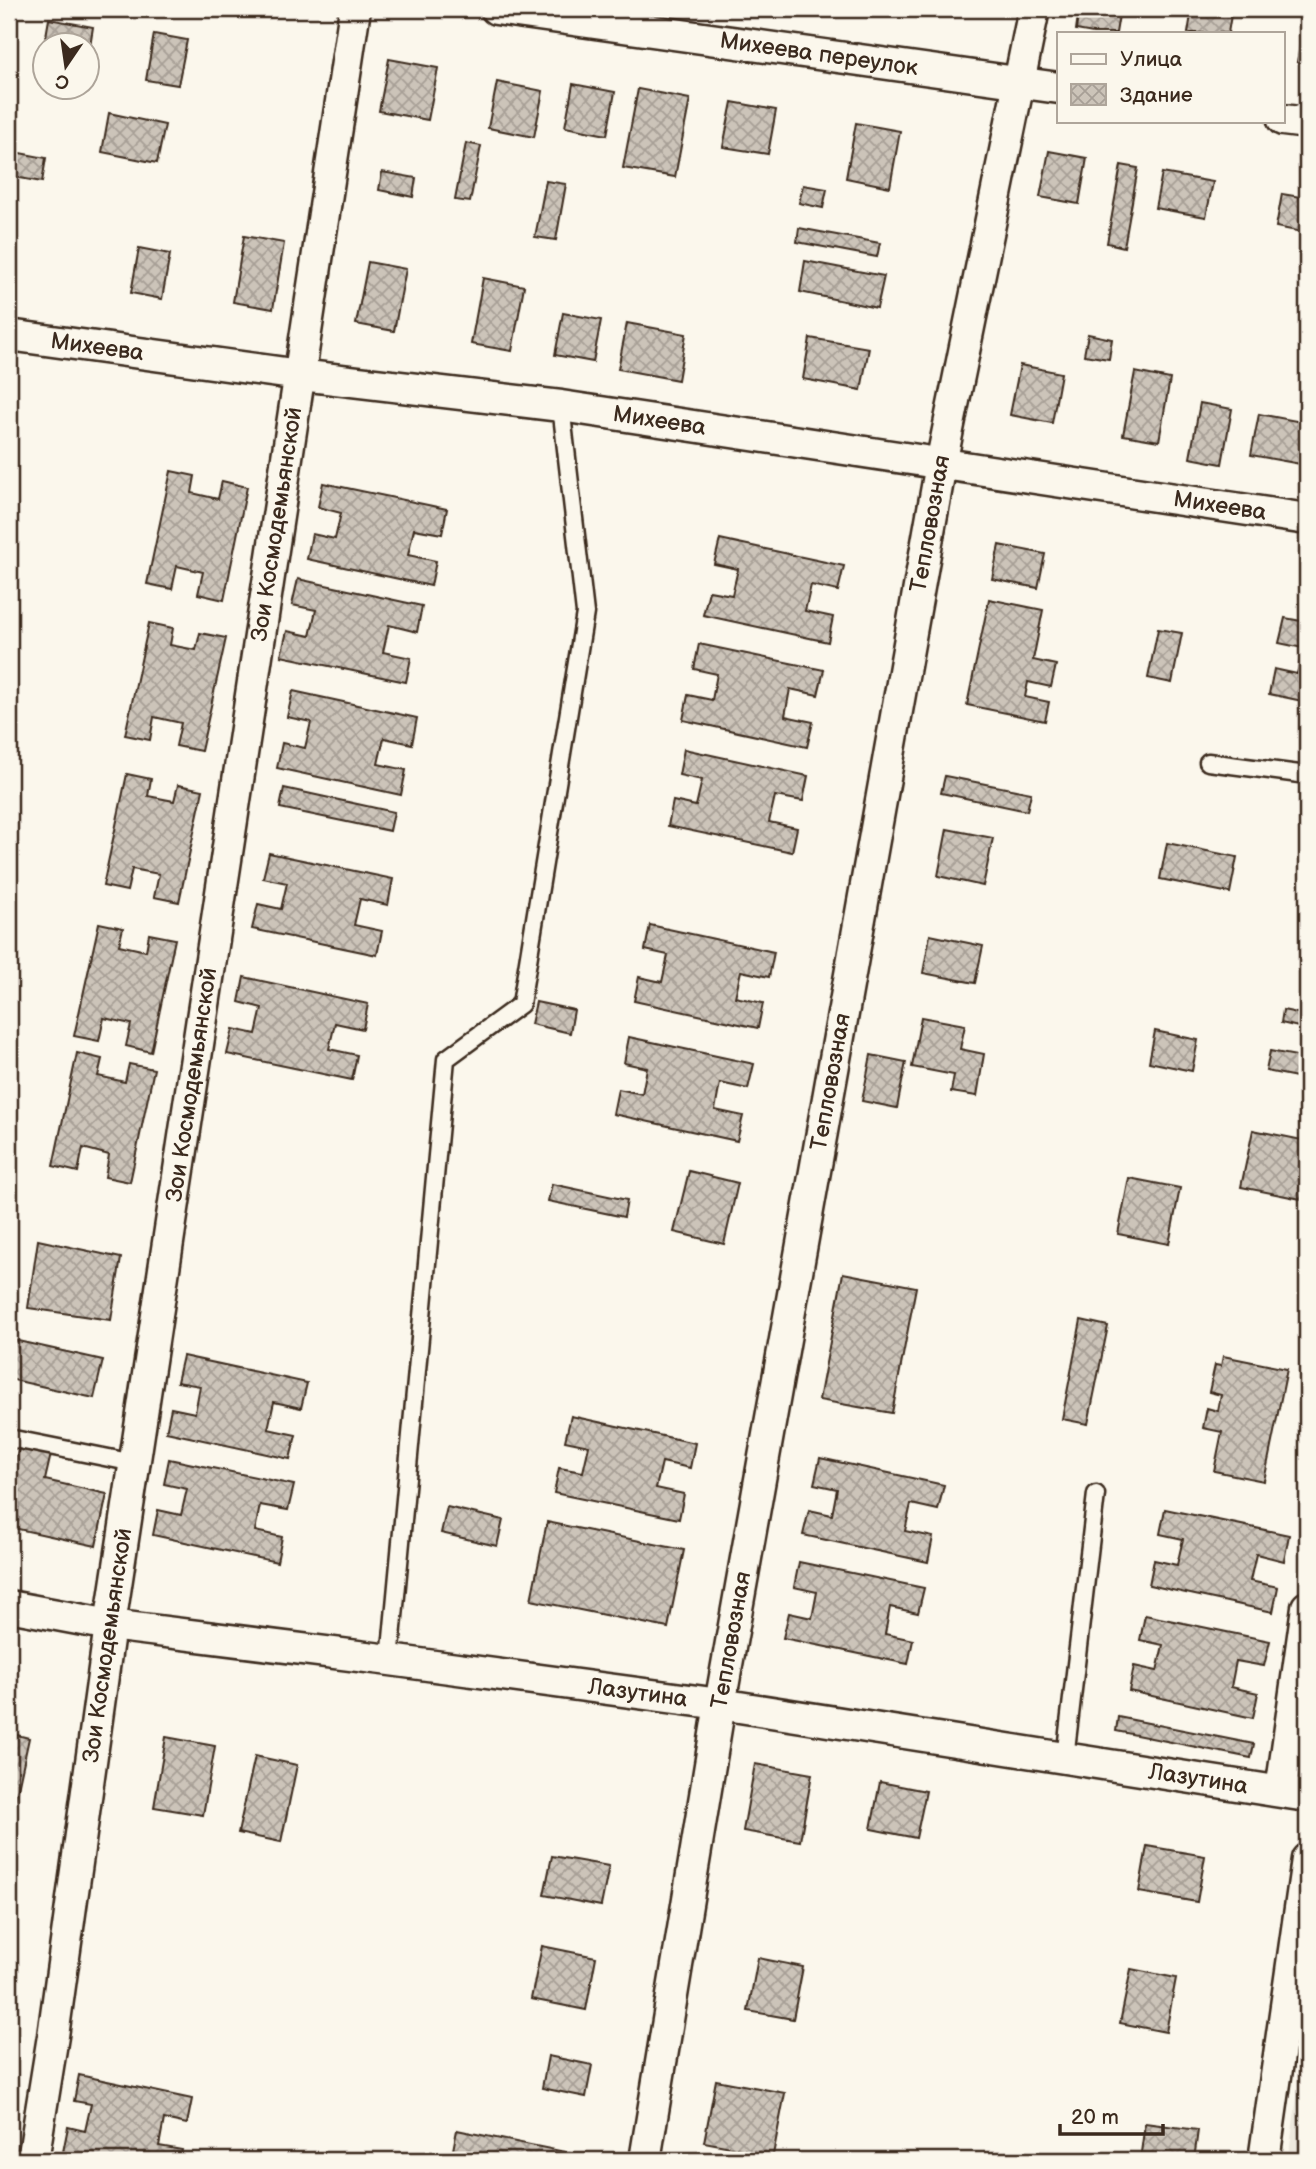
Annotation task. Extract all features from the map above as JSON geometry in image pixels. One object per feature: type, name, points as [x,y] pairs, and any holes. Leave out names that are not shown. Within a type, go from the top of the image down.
[{"type":"street","name":"Зои Космодемьянской","points":[[33,2160],[134,1462],[355,9]]},
{"type":"street","name":"Михеева переулок","points":[[496,9],[1057,88]]},
{"type":"street","name":"Тепловозная","points":[[645,2160],[720,1704],[941,464],[1034,9]]},
{"type":"street","points":[[1284,120],[1307,124]]},
{"type":"street","name":"Михеева","points":[[9,335],[300,375],[561,406],[1307,519]]},
{"type":"street","name":"Лазутина","points":[[9,1606],[110,1625],[720,1704],[1294,1794]]},
{"type":"street","points":[[1294,1794],[1307,1607]]},
{"type":"street","points":[[1264,2160],[1307,1859]]},
{"type":"lane","points":[[390,1660],[446,1059],[521,1004],[585,613],[561,406]]},
{"type":"lane","points":[[1208,762],[1307,775]]},
{"type":"lane","points":[[9,1438],[134,1462]]},
{"type":"lane","points":[[1065,1758],[1096,1494]]},
{"type":"shaded area","points":[[1307,2026],[1307,2160],[1288,2160]]},
{"type":"building","points":[[893,9],[919,9],[918,13]]},
{"type":"building","points":[[1079,9],[1120,9],[1116,32],[1076,30]]},
{"type":"building","points":[[1192,9],[1232,9],[1228,32],[1188,32]]},
{"type":"building","points":[[1307,17],[1307,63],[1297,62]]},
{"type":"building","points":[[49,19],[93,27],[92,32],[47,32]]},
{"type":"building","points":[[154,34],[187,40],[178,85],[146,80]]},
{"type":"building","points":[[389,59],[438,68],[428,120],[379,111]]},
{"type":"building","points":[[497,82],[543,91],[534,137],[488,128]]},
{"type":"building","points":[[573,84],[615,92],[607,135],[565,127]]},
{"type":"building","points":[[638,89],[690,99],[675,177],[623,168]]},
{"type":"building","points":[[732,102],[776,110],[768,154],[723,147]]},
{"type":"building","points":[[109,113],[165,125],[157,163],[102,152]]},
{"type":"building","points":[[856,123],[900,131],[890,187],[846,178]]},
{"type":"building","points":[[466,143],[481,146],[470,202],[455,200]]},
{"type":"building","points":[[9,151],[46,158],[42,182],[9,176]]},
{"type":"building","points":[[1049,151],[1087,158],[1079,204],[1040,197]]},
{"type":"building","points":[[1121,165],[1138,168],[1124,247],[1107,243]]},
{"type":"building","points":[[382,172],[416,178],[413,197],[379,190]]},
{"type":"building","points":[[1162,173],[1213,182],[1206,217],[1155,208]]},
{"type":"building","points":[[546,181],[566,184],[556,240],[535,237]]},
{"type":"building","points":[[803,185],[827,189],[823,208],[799,203]]},
{"type":"building","points":[[1282,194],[1307,198],[1307,233],[1276,227]]},
{"type":"building","points":[[799,228],[880,243],[877,257],[797,242]]},
{"type":"building","points":[[244,236],[284,243],[273,309],[233,302]]},
{"type":"building","points":[[139,248],[170,254],[162,299],[131,293]]},
{"type":"building","points":[[805,261],[884,276],[877,308],[800,292]]},
{"type":"building","points":[[368,262],[406,269],[394,331],[356,324]]},
{"type":"building","points":[[483,278],[524,286],[512,351],[471,344]]},
{"type":"building","points":[[563,313],[601,320],[593,362],[555,355]]},
{"type":"building","points":[[627,323],[686,334],[678,380],[618,369]]},
{"type":"building","points":[[1088,334],[1112,339],[1109,359],[1084,355]]},
{"type":"building","points":[[810,338],[869,348],[861,390],[803,379]]},
{"type":"building","points":[[1020,365],[1061,373],[1052,423],[1010,415]]},
{"type":"building","points":[[1135,372],[1170,379],[1159,441],[1123,435]]},
{"type":"building","points":[[1200,403],[1232,409],[1222,464],[1190,458]]},
{"type":"building","points":[[1259,414],[1307,423],[1306,465],[1251,455]]},
{"type":"building","points":[[171,471],[195,476],[192,493],[218,499],[222,481],[247,487],[224,600],[198,594],[203,572],[177,566],[172,589],[147,584]]},
{"type":"building","points":[[323,483],[447,509],[442,534],[414,529],[408,555],[436,561],[431,586],[307,559],[312,534],[335,539],[341,513],[318,507]]},
{"type":"building","points":[[720,539],[844,566],[838,591],[811,585],[805,611],[833,617],[828,642],[703,615],[709,591],[732,595],[738,569],[714,564]]},
{"type":"building","points":[[999,545],[1045,554],[1038,588],[992,579]]},
{"type":"building","points":[[298,579],[422,606],[417,632],[389,625],[383,652],[411,658],[406,682],[281,656],[287,631],[310,636],[316,610],[292,605]]},
{"type":"building","points":[[989,599],[1043,610],[1033,660],[1056,665],[1051,687],[1028,682],[1025,697],[1049,702],[1045,721],[967,705]]},
{"type":"building","points":[[1285,618],[1307,622],[1307,702],[1269,694],[1274,669],[1297,674],[1303,648],[1279,643]]},
{"type":"building","points":[[149,623],[173,628],[170,645],[196,650],[200,633],[226,638],[201,751],[176,746],[181,723],[154,717],[150,740],[125,735]]},
{"type":"building","points":[[1158,629],[1182,633],[1172,683],[1148,678]]},
{"type":"building","points":[[699,644],[824,670],[818,695],[790,689],[785,716],[813,722],[807,747],[683,720],[688,695],[712,700],[717,674],[694,669]]},
{"type":"building","points":[[293,691],[417,718],[412,744],[384,738],[378,764],[406,770],[401,795],[277,768],[282,743],[305,748],[311,722],[287,717]]},
{"type":"building","points":[[684,749],[808,776],[803,801],[775,796],[769,822],[797,828],[792,852],[668,826],[673,801],[696,806],[702,780],[679,775]]},
{"type":"building","points":[[127,774],[151,779],[148,796],[174,801],[178,785],[203,790],[179,902],[154,897],[159,874],[132,869],[127,891],[103,886]]},
{"type":"building","points":[[945,776],[1031,793],[1027,811],[941,793]]},
{"type":"building","points":[[284,788],[394,812],[390,831],[280,808]]},
{"type":"building","points":[[947,829],[993,838],[983,886],[938,876]]},
{"type":"building","points":[[1167,843],[1237,857],[1230,893],[1160,879]]},
{"type":"building","points":[[269,853],[393,879],[388,905],[360,899],[354,925],[382,931],[377,955],[252,929],[258,904],[281,909],[287,883],[263,878]]},
{"type":"building","points":[[99,923],[123,928],[119,945],[146,951],[149,934],[175,939],[151,1052],[126,1046],[131,1024],[104,1018],[99,1041],[74,1036]]},
{"type":"building","points":[[650,925],[774,952],[769,977],[741,971],[735,997],[763,1003],[758,1028],[634,1001],[639,977],[662,982],[668,955],[645,950]]},
{"type":"building","points":[[930,935],[983,946],[975,983],[923,973]]},
{"type":"building","points":[[244,977],[368,1004],[363,1029],[335,1023],[329,1049],[357,1055],[352,1080],[227,1054],[233,1029],[256,1034],[262,1008],[239,1002]]},
{"type":"building","points":[[536,1002],[574,1010],[570,1033],[531,1024]]},
{"type":"building","points":[[1283,1010],[1307,1015],[1307,1029],[1281,1023]]},
{"type":"building","points":[[921,1017],[965,1025],[960,1049],[984,1054],[977,1096],[951,1092],[954,1075],[912,1067]]},
{"type":"building","points":[[1155,1031],[1198,1040],[1192,1071],[1149,1062]]},
{"type":"building","points":[[629,1037],[754,1064],[748,1089],[720,1083],[715,1110],[743,1116],[737,1141],[613,1114],[618,1089],[642,1094],[647,1068],[624,1063]]},
{"type":"building","points":[[1270,1051],[1307,1058],[1307,1079],[1266,1071]]},
{"type":"building","points":[[77,1053],[102,1059],[98,1076],[125,1082],[129,1064],[154,1069],[130,1182],[105,1177],[109,1155],[83,1148],[78,1172],[53,1166]]},
{"type":"building","points":[[871,1055],[906,1062],[897,1108],[862,1101]]},
{"type":"building","points":[[1253,1130],[1307,1141],[1307,1166],[1301,1199],[1241,1187]]},
{"type":"building","points":[[689,1171],[738,1183],[724,1244],[674,1232]]},
{"type":"building","points":[[1129,1178],[1180,1188],[1169,1244],[1118,1234]]},
{"type":"building","points":[[552,1184],[627,1200],[624,1217],[548,1201]]},
{"type":"building","points":[[38,1240],[121,1258],[111,1320],[28,1308]]},
{"type":"building","points":[[843,1273],[916,1287],[892,1413],[819,1400]]},
{"type":"building","points":[[1081,1320],[1108,1326],[1088,1424],[1062,1419]]},
{"type":"building","points":[[9,1339],[103,1360],[94,1398],[9,1379]]},
{"type":"building","points":[[183,1356],[307,1383],[301,1408],[274,1402],[268,1429],[296,1435],[290,1459],[166,1432],[171,1408],[195,1413],[200,1386],[177,1382]]},
{"type":"building","points":[[1223,1356],[1287,1369],[1264,1481],[1214,1471],[1222,1432],[1203,1428],[1207,1408],[1218,1411],[1221,1395],[1209,1392],[1215,1365],[1221,1366]]},
{"type":"building","points":[[571,1416],[695,1443],[690,1468],[662,1462],[656,1488],[684,1494],[679,1519],[554,1493],[559,1468],[583,1472],[589,1446],[565,1441]]},
{"type":"building","points":[[19,1447],[51,1454],[45,1480],[107,1494],[96,1546],[9,1527],[9,1477],[12,1477]]},
{"type":"building","points":[[820,1458],[944,1485],[938,1510],[911,1504],[905,1531],[933,1537],[928,1562],[803,1535],[809,1510],[832,1515],[837,1489],[814,1484]]},
{"type":"building","points":[[169,1459],[294,1485],[288,1510],[260,1505],[255,1531],[282,1537],[277,1562],[153,1535],[158,1510],[181,1515],[187,1489],[164,1484]]},
{"type":"building","points":[[447,1507],[503,1520],[497,1546],[441,1533]]},
{"type":"building","points":[[1165,1509],[1289,1535],[1284,1561],[1256,1554],[1250,1581],[1278,1587],[1273,1612],[1149,1585],[1154,1560],[1177,1565],[1183,1539],[1160,1534]]},
{"type":"building","points":[[547,1522],[684,1550],[668,1628],[531,1600]]},
{"type":"building","points":[[799,1562],[924,1588],[918,1613],[890,1607],[885,1634],[913,1640],[908,1664],[783,1638],[789,1613],[812,1618],[817,1592],[794,1587]]},
{"type":"building","points":[[1145,1615],[1270,1641],[1264,1666],[1236,1661],[1231,1687],[1258,1693],[1253,1718],[1129,1691],[1134,1666],[1157,1671],[1163,1645],[1140,1640]]},
{"type":"building","points":[[1118,1717],[1254,1744],[1251,1758],[1116,1731]]},
{"type":"building","points":[[9,1733],[29,1738],[9,1830]]},
{"type":"building","points":[[166,1737],[215,1746],[203,1815],[154,1807]]},
{"type":"building","points":[[255,1756],[297,1765],[281,1842],[238,1833]]},
{"type":"building","points":[[755,1764],[812,1774],[800,1841],[743,1831]]},
{"type":"building","points":[[880,1782],[926,1791],[916,1838],[871,1829]]},
{"type":"building","points":[[1147,1846],[1205,1856],[1197,1902],[1139,1892]]},
{"type":"building","points":[[552,1856],[609,1866],[601,1906],[544,1895]]},
{"type":"building","points":[[542,1946],[596,1957],[586,2010],[531,1999]]},
{"type":"building","points":[[758,1958],[803,1967],[793,2019],[748,2011]]},
{"type":"building","points":[[1131,1969],[1176,1978],[1166,2032],[1120,2023]]},
{"type":"building","points":[[548,2056],[592,2065],[586,2097],[542,2088]]},
{"type":"building","points":[[79,2075],[192,2099],[187,2124],[164,2119],[159,2146],[182,2150],[180,2160],[104,2160],[63,2152],[68,2127],[85,2131],[91,2104],[74,2101]]},
{"type":"building","points":[[716,2080],[785,2093],[773,2155],[704,2142]]},
{"type":"building","points":[[1145,2123],[1198,2130],[1194,2160],[1140,2160]]},
{"type":"building","points":[[457,2130],[570,2153],[569,2160],[469,2160],[452,2155]]}]
